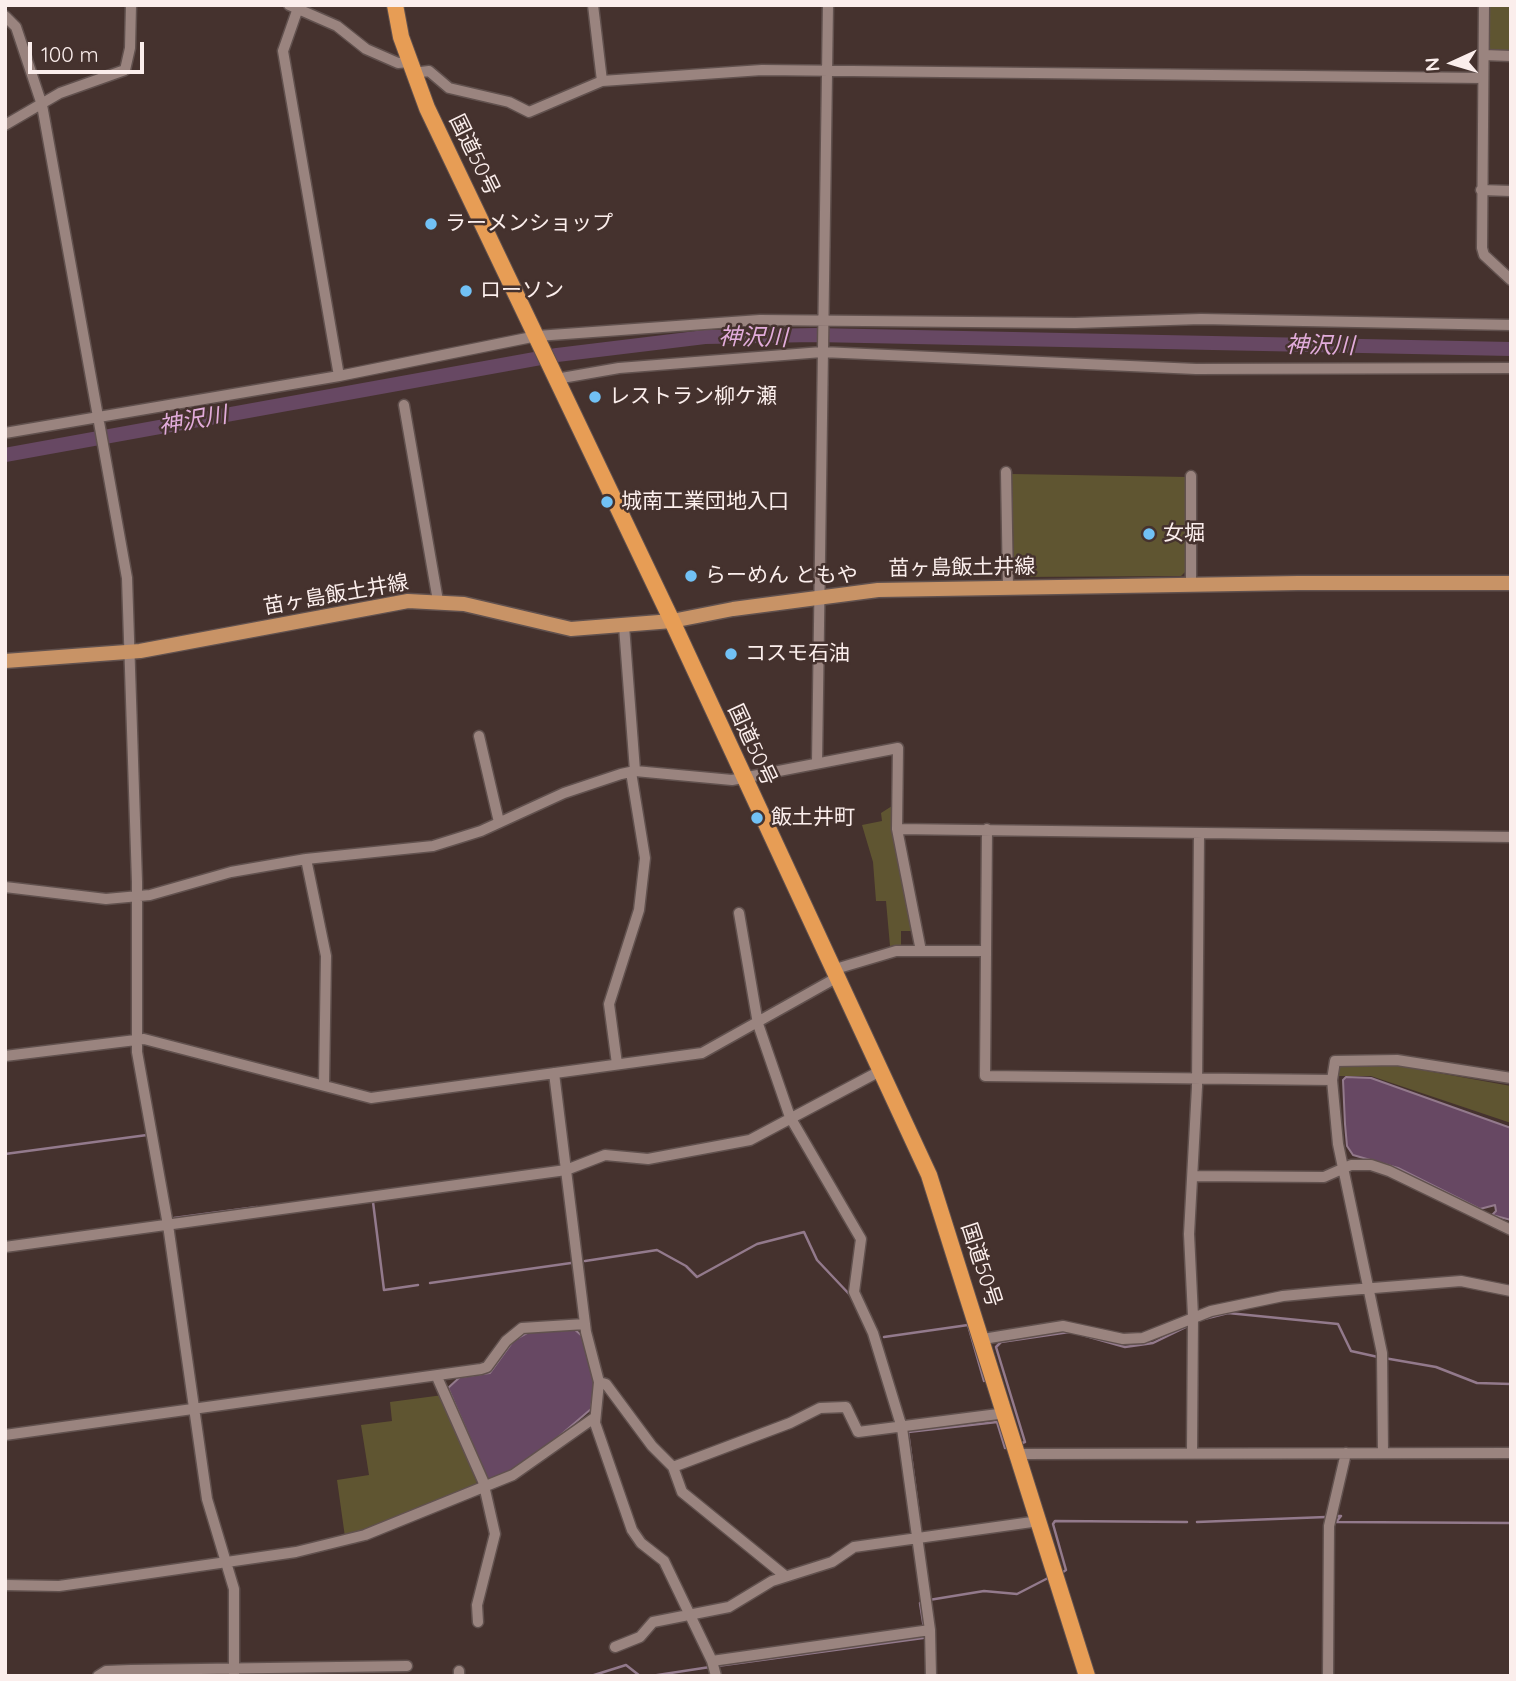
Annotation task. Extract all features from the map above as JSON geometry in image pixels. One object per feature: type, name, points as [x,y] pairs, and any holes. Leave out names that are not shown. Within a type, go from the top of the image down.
[{"type":"highway","name":"国道50号","points":[[395,5],[411,67],[929,1175],[983,1339],[1087,1676]]},
{"type":"main road","name":"苗ヶ島飯土井線","points":[[5,661],[130,652],[408,601],[438,601],[571,629],[672,621],[878,590],[1511,583]]},
{"type":"street","points":[[5,125],[79,85],[125,70],[130,48],[131,5]]},
{"type":"street","points":[[593,5],[602,81]]},
{"type":"street","points":[[817,763],[828,5]]},
{"type":"street","points":[[1484,5],[1483,255],[1511,280]]},
{"type":"street","points":[[339,376],[283,51],[293,8],[337,26],[366,50],[398,63],[426,70],[449,88],[509,102],[529,112],[602,81],[762,70],[1483,78]]},
{"type":"street","points":[[5,16],[16,27],[43,104],[127,578],[138,897],[136,1041],[168,1224],[207,1499],[235,1596],[234,1672]]},
{"type":"street","points":[[1483,55],[1511,56]]},
{"type":"street","points":[[1482,190],[1511,191]]},
{"type":"street","points":[[5,433],[100,421],[539,341],[760,320],[1061,323],[1201,319],[1511,326]]},
{"type":"street","points":[[555,377],[619,368],[822,350],[1196,369],[1511,368]]},
{"type":"street","points":[[404,405],[438,601]]},
{"type":"street","points":[[1006,472],[1008,587]]},
{"type":"street","points":[[1191,476],[1191,585]]},
{"type":"street","points":[[617,1064],[609,1004],[639,910],[645,858],[633,772],[624,626]]},
{"type":"street","points":[[479,736],[499,822]]},
{"type":"street","points":[[5,887],[90,898],[138,897],[231,872],[306,859],[433,846],[499,822],[564,793],[633,772],[732,780],[898,748],[897,829],[922,951]]},
{"type":"street","points":[[897,829],[1511,837]]},
{"type":"street","points":[[987,829],[985,1076],[1332,1080]]},
{"type":"street","points":[[1192,1451],[1193,1315],[1189,1234],[1194,1176],[1199,835]]},
{"type":"street","points":[[306,859],[326,956],[324,1084]]},
{"type":"street","points":[[739,913],[758,1024],[790,1117],[861,1239],[854,1292],[873,1333],[902,1428],[930,1630],[931,1676]]},
{"type":"street","points":[[5,1056],[136,1041],[164,1042],[371,1098],[702,1053],[758,1024],[834,974],[897,951],[986,951]]},
{"type":"street","points":[[1383,1453],[1382,1353],[1342,1170],[1332,1080],[1335,1061],[1397,1060],[1511,1078]]},
{"type":"street","points":[[5,1247],[566,1170],[605,1155],[648,1159],[750,1140],[880,1071]]},
{"type":"street","points":[[554,1073],[585,1324],[599,1382],[594,1418],[632,1530],[640,1543],[664,1561],[712,1661],[716,1676]]},
{"type":"street","points":[[1194,1176],[1324,1177],[1360,1163],[1389,1171],[1511,1230]]},
{"type":"street","points":[[983,1339],[1063,1326],[1123,1339],[1143,1338],[1158,1334],[1193,1315],[1283,1296],[1461,1281],[1511,1291]]},
{"type":"street","points":[[5,1435],[437,1377],[487,1367],[506,1341],[522,1328],[585,1324]]},
{"type":"street","points":[[437,1377],[484,1487],[496,1539],[477,1605],[478,1622]]},
{"type":"street","points":[[599,1382],[606,1384],[652,1446],[673,1467],[682,1492],[783,1575]]},
{"type":"street","points":[[673,1467],[790,1423],[816,1409],[846,1407],[853,1429],[858,1432],[1006,1413]]},
{"type":"street","points":[[5,1585],[60,1586],[296,1552],[365,1535],[524,1468],[594,1418]]},
{"type":"street","points":[[1019,1454],[1192,1451],[1511,1453]]},
{"type":"street","points":[[1328,1676],[1329,1526],[1346,1453]]},
{"type":"street","points":[[615,1647],[640,1637],[653,1622],[729,1607],[783,1575],[832,1562],[854,1547],[1039,1521]]},
{"type":"street","points":[[712,1661],[930,1630]]},
{"type":"street","points":[[98,1676],[106,1671],[234,1672],[407,1666]]},
{"type":"shaded area","points":[[1489,5],[1511,5],[1511,54],[1489,53]]},
{"type":"shaded area","points":[[1012,474],[1188,477],[1186,571],[1181,576],[1017,577],[1014,573]]},
{"type":"shaded area","points":[[892,806],[915,931],[901,931],[901,945],[890,946],[886,901],[876,901],[873,862],[862,825],[882,821],[881,813]]},
{"type":"shaded area","points":[[1340,1065],[1394,1065],[1511,1086],[1511,1123],[1371,1076],[1337,1076]]},
{"type":"shaded area","points":[[1346,1077],[1371,1078],[1511,1128],[1511,1220],[1492,1215],[1496,1211],[1495,1205],[1480,1209],[1398,1168],[1353,1155],[1347,1146],[1345,1124],[1343,1080]]},
{"type":"shaded area","points":[[573,1328],[582,1336],[595,1382],[591,1409],[543,1450],[510,1472],[488,1481],[448,1388],[460,1377],[490,1373],[514,1340],[529,1332]]},
{"type":"shaded area","points":[[443,1395],[478,1486],[374,1530],[345,1537],[337,1480],[369,1475],[361,1425],[392,1421],[390,1402]]},
{"type":"waterway","name":"神沢川","points":[[5,455],[557,355],[705,337],[815,335],[1511,349]]},
{"type":"waterway","points":[[5,1154],[147,1135]]},
{"type":"waterway","points":[[373,1202],[384,1290],[418,1285]]},
{"type":"waterway","points":[[174,1218],[257,1207]]},
{"type":"waterway","points":[[585,1261],[657,1250],[686,1266],[697,1277],[757,1244],[804,1232],[817,1260],[850,1295]]},
{"type":"waterway","points":[[430,1283],[571,1263]]},
{"type":"waterway","points":[[1204,1319],[1228,1313],[1338,1324],[1351,1351],[1378,1357]]},
{"type":"waterway","points":[[884,1337],[968,1325],[984,1381],[988,1379]]},
{"type":"waterway","points":[[1079,1334],[1125,1347],[1153,1343],[1188,1326]]},
{"type":"waterway","points":[[1022,1443],[1025,1442],[996,1347],[1001,1342],[1069,1332]]},
{"type":"waterway","points":[[1384,1358],[1436,1367],[1477,1383],[1511,1384]]},
{"type":"waterway","points":[[919,1515],[908,1432],[997,1422],[1005,1448],[1008,1447]]},
{"type":"waterway","points":[[1336,1516],[1341,1516],[1336,1522],[1511,1523]]},
{"type":"waterway","points":[[1197,1522],[1326,1517]]},
{"type":"waterway","points":[[1060,1574],[1066,1570],[1053,1524],[1055,1521],[1187,1522]]},
{"type":"waterway","points":[[929,1600],[984,1591],[1017,1594],[1050,1577]]},
{"type":"waterway","points":[[923,1601],[920,1603],[924,1628]]},
{"type":"waterway","points":[[717,1666],[923,1638],[925,1634]]},
{"type":"waterway","points":[[591,1676],[626,1665],[640,1676]]},
{"type":"waterway","points":[[651,1676],[710,1667]]},
{"type":"place","name":"ラーメンショップ","points":[[431,224]]},
{"type":"place","name":"ローソン","points":[[466,291]]},
{"type":"place","name":"レストラン柳ケ瀬","points":[[595,397]]},
{"type":"place","name":"城南工業団地入口","points":[[607,502]]},
{"type":"place","name":"女堀","points":[[1149,534]]},
{"type":"place","name":"らーめん ともや","points":[[691,576]]},
{"type":"place","name":"コスモ石油","points":[[731,654]]},
{"type":"place","name":"飯土井町","points":[[757,818]]}]
